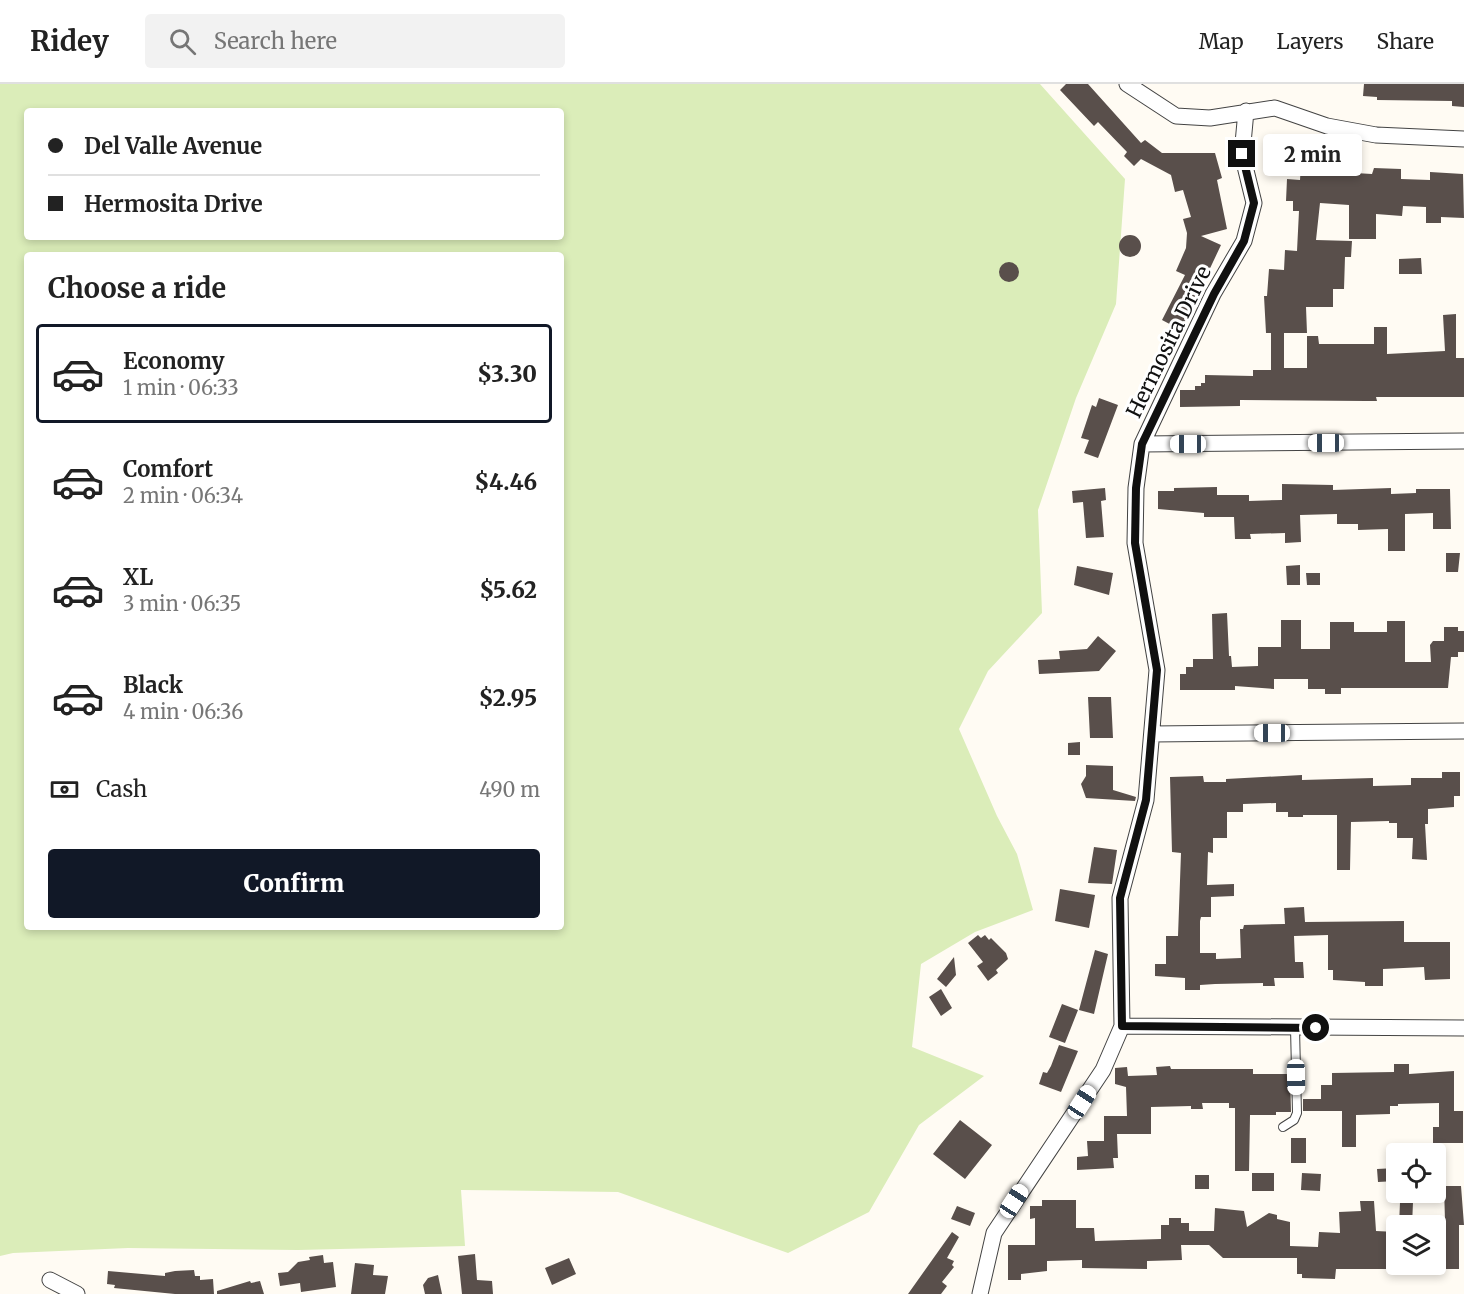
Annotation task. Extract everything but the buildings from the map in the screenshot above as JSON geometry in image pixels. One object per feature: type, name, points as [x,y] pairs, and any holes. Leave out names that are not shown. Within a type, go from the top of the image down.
[{"type":"street","points":[[1126,84],[1176,117],[1210,118],[1275,108],[1327,126],[1376,135],[1464,139]]},
{"type":"street","name":"Hermosita Drive","points":[[980,1294],[994,1233],[1103,1070],[1122,1026],[1120,898],[1146,800],[1157,670],[1135,543],[1136,488],[1142,444],[1214,294],[1244,241],[1254,203],[1242,154],[1246,111]]},
{"type":"street","points":[[1142,444],[1464,441]]},
{"type":"street","points":[[1152,734],[1464,732]]},
{"type":"street","points":[[1122,1026],[1464,1028]]},
{"type":"street","points":[[50,1280],[77,1294]]},
{"type":"lane","points":[[1283,1127],[1294,1120],[1297,1113],[1295,1028]]},
{"type":"green space","points":[[0,84],[1040,84],[1125,179],[1116,304],[1076,398],[1038,510],[1042,613],[988,671],[959,729],[997,816],[1017,854],[1033,910],[975,932],[921,964],[912,1047],[984,1076],[919,1125],[869,1212],[788,1253],[618,1192],[461,1190],[465,1246],[298,1250],[128,1248],[13,1253],[0,1256]]},
{"type":"route","points":[[1242,154],[1254,203],[1244,241],[1214,294],[1142,444],[1136,488],[1135,543],[1157,670],[1146,800],[1120,898],[1122,1026],[1316,1028]]}]
